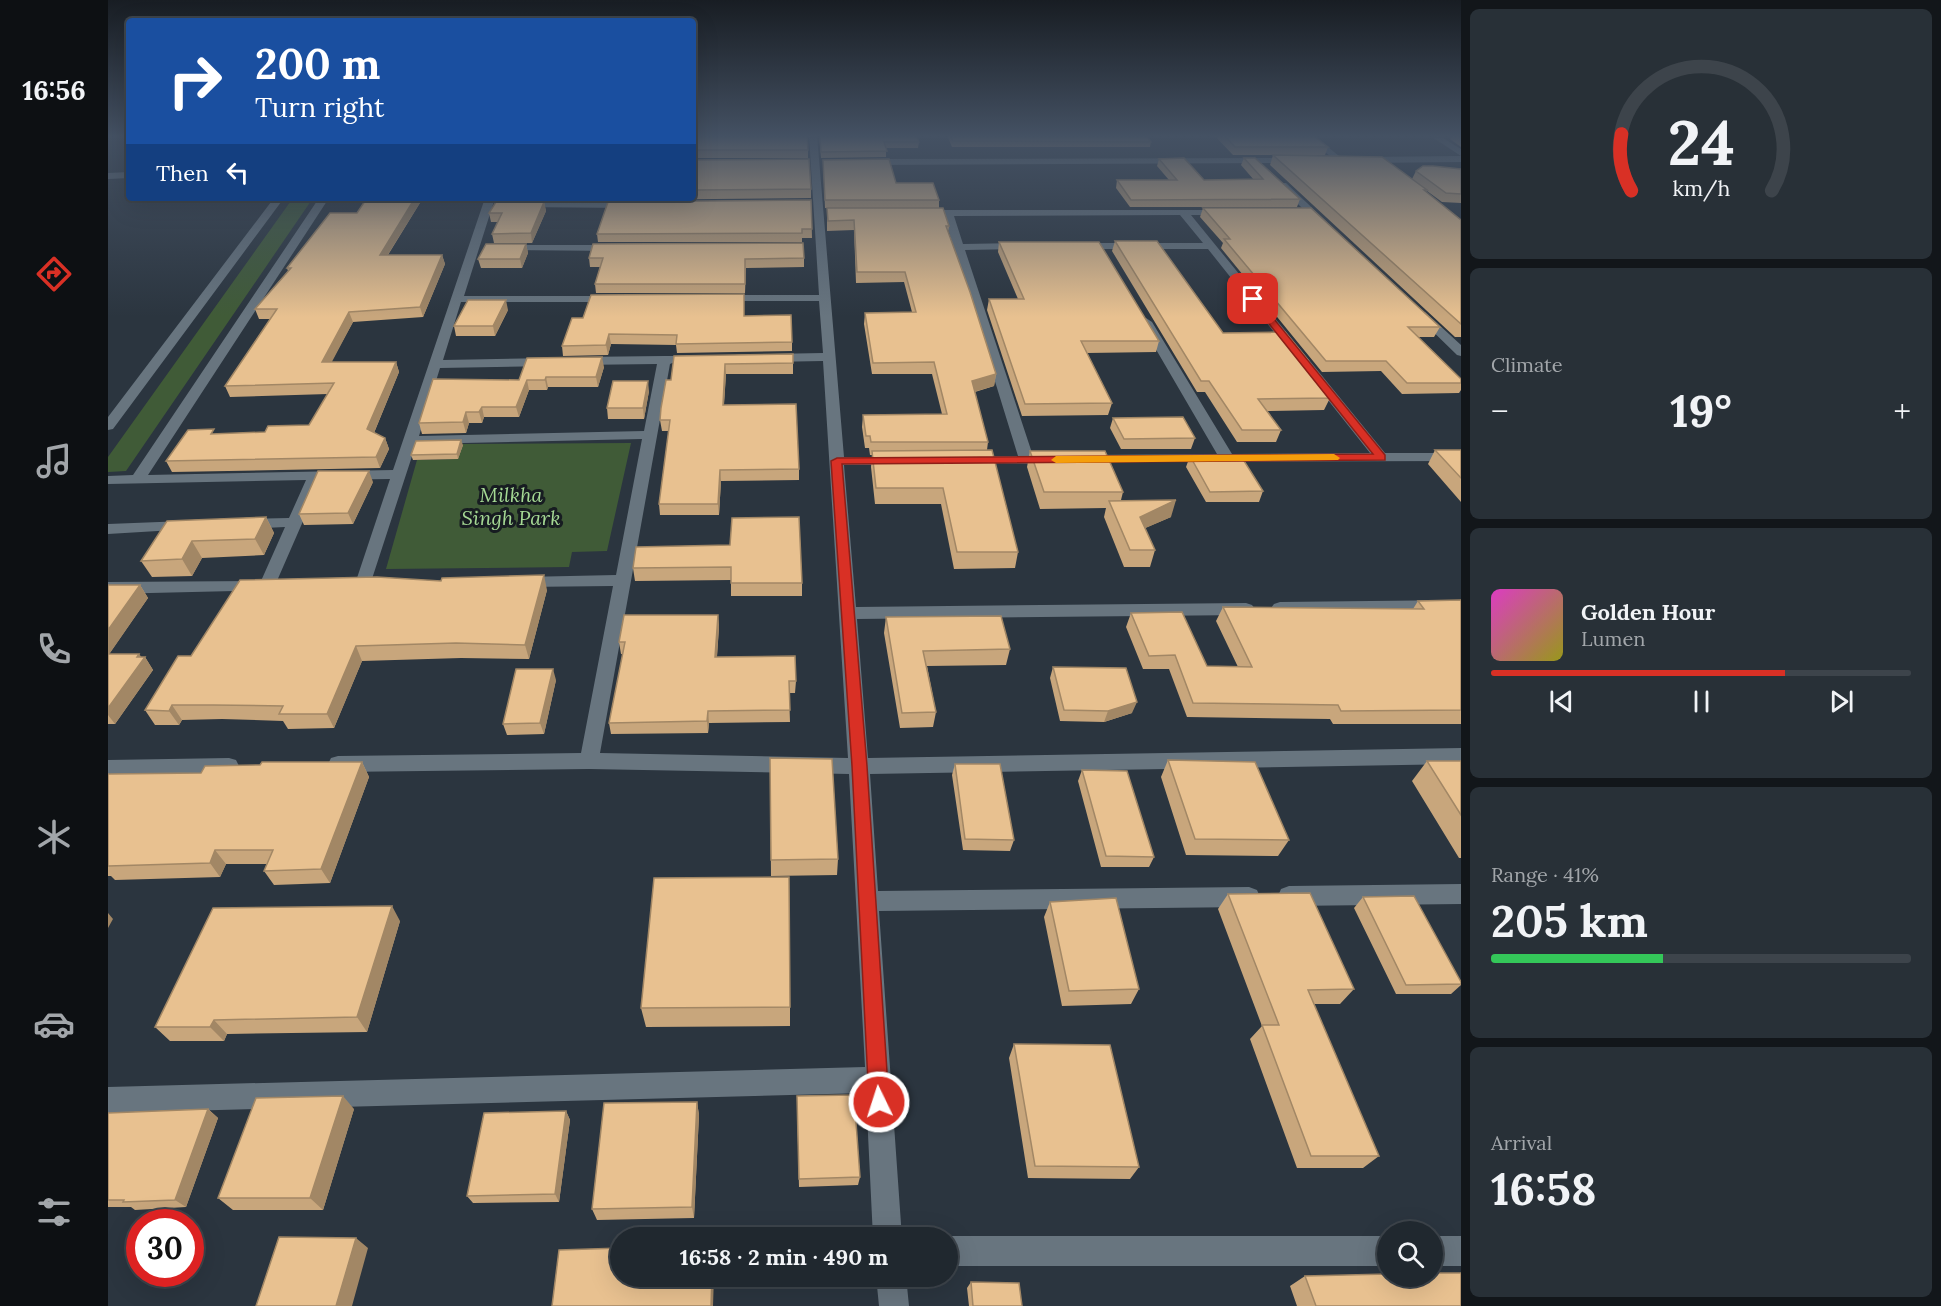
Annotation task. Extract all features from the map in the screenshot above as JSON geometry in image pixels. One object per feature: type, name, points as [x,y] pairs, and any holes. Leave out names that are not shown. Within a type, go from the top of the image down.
[{"type":"street","points":[[818,196],[816,247],[825,298],[837,461],[859,766],[887,1227]]},
{"type":"street","points":[[1294,196],[1329,228]]},
{"type":"street","points":[[108,426],[277,201]]},
{"type":"street","points":[[138,479],[322,201]]},
{"type":"street","points":[[386,584],[357,584],[399,474],[473,248],[492,203]]},
{"type":"street","points":[[511,205],[641,204]]},
{"type":"street","points":[[1183,212],[1381,457]]},
{"type":"street","points":[[913,213],[1241,212]]},
{"type":"street","points":[[1300,212],[1311,212]]},
{"type":"street","points":[[948,213],[1027,460]]},
{"type":"street","points":[[959,247],[1030,246]]},
{"type":"street","points":[[1065,246],[1104,251],[1210,246]]},
{"type":"street","points":[[473,248],[624,248]]},
{"type":"street","points":[[457,299],[623,298]]},
{"type":"street","points":[[706,298],[825,298]]},
{"type":"street","points":[[1137,307],[1227,458]]},
{"type":"street","points":[[1415,309],[1460,350]]},
{"type":"street","points":[[758,358],[829,357]]},
{"type":"street","points":[[589,761],[664,360]]},
{"type":"street","points":[[435,364],[688,360]]},
{"type":"street","points":[[410,440],[650,435]]},
{"type":"street","points":[[956,460],[1461,457]]},
{"type":"street","points":[[837,461],[908,461]]},
{"type":"street","points":[[108,480],[399,474]]},
{"type":"street","points":[[267,586],[315,476]]},
{"type":"street","points":[[225,525],[295,522]]},
{"type":"street","points":[[108,529],[202,525]]},
{"type":"street","points":[[505,582],[623,580]]},
{"type":"street","points":[[108,588],[291,585]]},
{"type":"street","points":[[848,613],[1461,606]]},
{"type":"street","points":[[319,765],[589,761],[859,766],[1461,756]]},
{"type":"street","points":[[108,768],[249,766]]},
{"type":"street","points":[[867,902],[1461,894]]},
{"type":"street","points":[[108,1100],[878,1080]]},
{"type":"street","points":[[958,1251],[1377,1251]]},
{"type":"street","points":[[1443,1251],[1461,1251]]},
{"type":"street","points":[[892,1287],[894,1306]]},
{"type":"green space","points":[[291,201],[311,201],[126,471],[108,472],[108,457]]},
{"type":"green space","name":"Milkha Singh Park","points":[[631,443],[607,551],[572,552],[569,567],[386,569],[417,460],[458,459],[463,444]]},
{"type":"building","points":[[825,196],[938,196],[939,200],[825,200]]},
{"type":"building","points":[[1128,196],[1297,196],[1300,199],[1131,200]]},
{"type":"building","points":[[1319,196],[1431,196],[1461,220],[1461,324]]},
{"type":"building","points":[[811,200],[812,229],[802,229],[802,233],[597,234],[608,202]]},
{"type":"building","points":[[365,201],[413,201],[380,255],[442,255],[420,307],[349,312],[322,362],[396,362],[367,429],[385,438],[376,457],[166,461],[188,430],[214,429],[211,434],[265,432],[268,426],[309,425],[334,383],[225,386],[277,309],[255,309],[291,268],[287,268],[330,213],[357,213]]},
{"type":"building","points":[[496,202],[544,202],[531,233],[492,234],[502,213],[489,213]]},
{"type":"building","points":[[827,208],[943,208],[949,226],[946,226],[996,374],[972,381],[988,442],[871,442],[870,436],[866,436],[863,415],[947,414],[934,362],[873,363],[865,313],[916,312],[905,272],[857,272],[854,220],[828,221]]},
{"type":"building","points":[[1203,208],[1311,208],[1440,327],[1408,327],[1461,379],[1461,383],[1407,383],[1386,361],[1326,361],[1224,239],[1230,239]]},
{"type":"building","points":[[1115,241],[1157,241],[1223,333],[1285,332],[1308,360],[1299,360],[1330,398],[1258,399],[1281,430],[1242,430],[1209,381],[1201,381]]},
{"type":"building","points":[[999,242],[1099,242],[1159,341],[1081,341],[1112,403],[1025,404],[989,299],[1024,299]]},
{"type":"building","points":[[803,243],[804,258],[745,259],[745,284],[595,284],[603,258],[589,258],[593,244]]},
{"type":"building","points":[[486,244],[526,244],[520,259],[478,259]]},
{"type":"building","points":[[744,294],[744,316],[791,315],[792,342],[676,344],[677,335],[609,334],[606,345],[562,346],[572,318],[583,318],[591,295]]},
{"type":"building","points":[[468,300],[506,300],[493,326],[454,326]]},
{"type":"building","points":[[793,354],[793,363],[725,364],[723,405],[796,404],[799,469],[720,470],[718,504],[659,504],[670,420],[660,420],[661,408],[666,380],[671,380],[674,356]]},
{"type":"building","points":[[602,357],[596,377],[546,377],[545,380],[527,380],[516,407],[482,407],[479,412],[466,412],[463,422],[419,423],[433,379],[519,380],[527,358]]},
{"type":"building","points":[[613,381],[648,381],[643,408],[607,408]]},
{"type":"building","points":[[1183,417],[1195,438],[1124,439],[1113,418]]},
{"type":"building","points":[[461,440],[457,454],[411,455],[416,441]]},
{"type":"building","points":[[992,450],[1018,552],[957,552],[943,488],[876,488],[872,451]]},
{"type":"building","points":[[1435,450],[1461,450],[1461,478]]},
{"type":"building","points":[[1030,451],[1105,451],[1123,492],[1044,492]]},
{"type":"building","points":[[1190,456],[1241,456],[1263,491],[1210,492]]},
{"type":"building","points":[[318,471],[369,471],[348,513],[299,514]]},
{"type":"building","points":[[1176,500],[1140,517],[1155,550],[1130,550],[1109,501]]},
{"type":"building","points":[[266,517],[255,539],[192,541],[182,559],[141,561],[167,521]]},
{"type":"building","points":[[799,517],[802,583],[731,583],[731,567],[633,568],[636,547],[730,545],[732,518]]},
{"type":"building","points":[[544,575],[525,645],[456,643],[356,646],[327,714],[279,714],[283,706],[172,705],[169,711],[145,710],[178,656],[191,656],[240,580],[377,577],[441,581],[442,578]]},
{"type":"building","points":[[108,585],[140,585],[108,630]]},
{"type":"building","points":[[1461,600],[1461,710],[1341,711],[1338,705],[1193,703],[1175,655],[1149,656],[1131,613],[1182,612],[1207,666],[1252,667],[1223,607],[1424,609],[1418,601]]},
{"type":"building","points":[[624,615],[718,615],[715,657],[795,656],[796,681],[789,681],[790,710],[708,711],[707,721],[609,723],[625,642],[619,642]]},
{"type":"building","points":[[1001,616],[1010,649],[923,651],[936,712],[902,713],[886,617]]},
{"type":"building","points":[[108,654],[139,654],[137,657],[145,657],[108,708]]},
{"type":"building","points":[[1053,667],[1126,668],[1137,702],[1108,711],[1064,710]]},
{"type":"building","points":[[516,669],[553,669],[540,723],[503,724]]},
{"type":"building","points":[[770,758],[832,759],[838,859],[771,860]]},
{"type":"building","points":[[1168,760],[1255,762],[1289,840],[1195,839]]},
{"type":"building","points":[[1427,761],[1461,761],[1461,815]]},
{"type":"building","points":[[262,762],[362,762],[321,869],[264,871],[273,850],[215,850],[210,863],[108,866],[108,774],[201,773],[205,766],[260,765]]},
{"type":"building","points":[[955,764],[1000,764],[1014,840],[965,839]]},
{"type":"building","points":[[1082,770],[1127,771],[1154,857],[1106,856]]},
{"type":"building","points":[[789,877],[790,1007],[641,1008],[654,878]]},
{"type":"building","points":[[1310,893],[1354,989],[1308,990],[1379,1156],[1311,1156],[1262,1025],[1279,1025],[1228,894]]},
{"type":"building","points":[[1414,896],[1461,984],[1406,985],[1363,897]]},
{"type":"building","points":[[1116,898],[1139,989],[1069,991],[1050,902]]},
{"type":"building","points":[[392,906],[357,1017],[214,1020],[210,1027],[155,1027],[213,908]]},
{"type":"building","points":[[1014,1044],[1110,1045],[1139,1167],[1035,1166]]},
{"type":"building","points":[[854,1095],[860,1177],[799,1179],[797,1096]]},
{"type":"building","points":[[343,1096],[310,1198],[218,1198],[256,1098]]},
{"type":"building","points":[[697,1102],[692,1207],[592,1209],[604,1103]]},
{"type":"building","points":[[208,1109],[175,1200],[123,1202],[124,1200],[108,1200],[108,1113]]},
{"type":"building","points":[[566,1111],[555,1194],[467,1196],[484,1113]]},
{"type":"building","points":[[279,1237],[356,1238],[336,1306],[256,1306]]},
{"type":"building","points":[[610,1248],[610,1287],[712,1287],[711,1306],[552,1306],[559,1250]]},
{"type":"building","points":[[1443,1273],[1461,1273],[1461,1306],[1316,1306],[1305,1276],[1377,1274],[1377,1287],[1443,1287]]},
{"type":"building","points":[[971,1282],[1019,1283],[1022,1306],[973,1306]]},
{"type":"slow traffic","points":[[1056,460],[1334,458]]},
{"type":"route","points":[[879,1102],[859,766],[837,461],[1381,457],[1253,299]]}]
